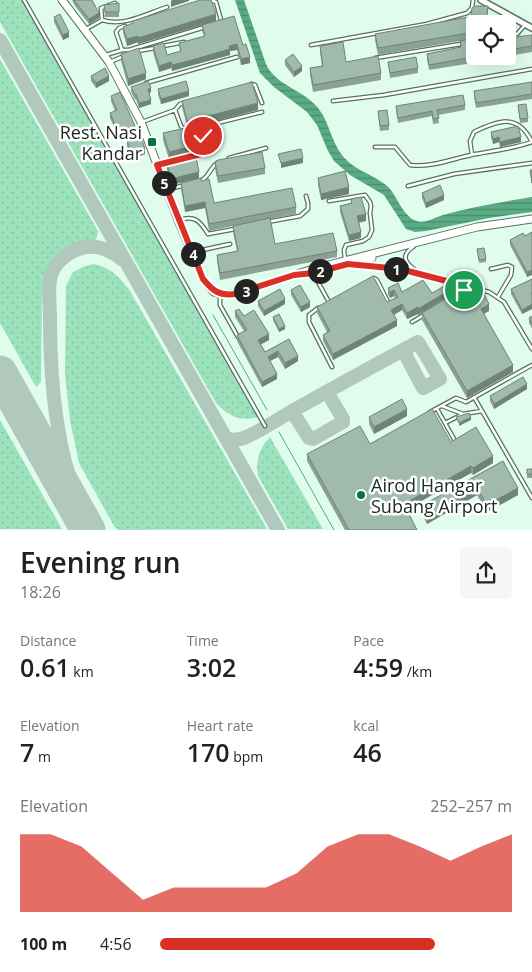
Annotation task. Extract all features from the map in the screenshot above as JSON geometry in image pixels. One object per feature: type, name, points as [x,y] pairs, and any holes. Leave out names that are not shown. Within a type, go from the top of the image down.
[{"type":"street","points":[[62,0],[106,59],[141,122],[178,220],[203,279],[214,292],[235,294],[294,275],[481,230],[532,224]]},
{"type":"street","points":[[481,0],[491,3],[532,28]]},
{"type":"street","points":[[294,275],[314,273],[347,262],[478,227],[532,220]]},
{"type":"lane","points":[[24,0],[265,426]]},
{"type":"lane","points":[[210,0],[216,2],[222,20],[219,22]]},
{"type":"lane","points":[[311,45],[427,24],[467,13],[472,8],[473,0]]},
{"type":"lane","points":[[102,20],[101,8],[114,3]]},
{"type":"lane","points":[[85,29],[102,20],[112,23],[124,22],[167,7]]},
{"type":"lane","points":[[137,23],[146,20]]},
{"type":"lane","points":[[516,34],[526,24]]},
{"type":"lane","points":[[122,50],[116,32],[128,25]]},
{"type":"lane","points":[[106,59],[122,50],[129,50],[210,25]]},
{"type":"lane","points":[[106,59],[192,40]]},
{"type":"lane","points":[[372,59],[466,43]]},
{"type":"lane","points":[[140,85],[164,76],[237,57]]},
{"type":"lane","points":[[333,100],[384,95],[532,69]]},
{"type":"lane","points":[[243,86],[255,85],[262,103]]},
{"type":"lane","points":[[124,90],[132,88]]},
{"type":"lane","points":[[141,122],[175,110],[180,104],[189,101]]},
{"type":"lane","points":[[175,110],[180,126],[188,130],[262,112]]},
{"type":"lane","points":[[375,146],[395,147],[410,165],[419,166],[512,149],[532,142],[526,129],[510,122],[498,121],[474,132],[470,141],[472,155]]},
{"type":"lane","points":[[188,158],[201,154],[206,149],[203,136]]},
{"type":"lane","points":[[224,160],[266,148]]},
{"type":"lane","points":[[193,183],[204,180],[211,168],[220,162]]},
{"type":"lane","points":[[157,165],[165,163]]},
{"type":"lane","points":[[408,186],[454,174],[532,163]]},
{"type":"lane","points":[[166,189],[184,185]]},
{"type":"lane","points":[[329,201],[365,195],[370,202],[372,230],[369,237],[363,241],[346,245],[344,250],[347,262],[382,266],[422,274],[489,292],[504,302],[532,349]]},
{"type":"lane","points":[[263,223],[300,216],[308,208],[306,196]]},
{"type":"lane","points":[[178,220],[188,217],[196,219],[208,234],[235,229]]},
{"type":"lane","points":[[192,253],[230,244]]},
{"type":"lane","points":[[413,247],[406,252],[406,262],[422,274]]},
{"type":"lane","points":[[491,269],[508,265],[512,267],[511,275],[498,297]]},
{"type":"lane","points":[[314,273],[329,302],[309,315],[308,319],[332,367]]},
{"type":"lane","points":[[364,284],[376,279],[388,302]]},
{"type":"lane","points":[[464,290],[466,286]]},
{"type":"lane","points":[[220,294],[220,304],[238,338]]},
{"type":"lane","points":[[412,322],[429,312]]},
{"type":"lane","points":[[428,413],[456,398],[466,402],[532,365]]},
{"type":"lane","points":[[474,397],[532,498]]},
{"type":"lane","points":[[442,406],[464,414]]},
{"type":"lane","points":[[436,408],[454,439]]},
{"type":"lane","points":[[445,423],[464,414],[482,411]]},
{"type":"lane","points":[[527,489],[532,486]]},
{"type":"shaded area","points":[[0,0],[23,0],[258,417],[246,419],[235,417],[216,403],[0,22]]},
{"type":"shaded area","points":[[235,0],[244,0],[270,71],[305,96],[318,108],[328,125],[335,144],[346,160],[386,185],[409,217],[418,221],[425,221],[465,210],[532,197],[532,212],[489,218],[426,231],[415,232],[406,229],[384,195],[350,175],[334,161],[317,125],[307,112],[274,87],[260,73]]},
{"type":"shaded area","points":[[0,59],[98,231],[96,240],[75,245],[59,254],[48,269],[44,279],[42,290],[41,382],[36,387],[0,323]]},
{"type":"shaded area","points":[[93,264],[105,268],[114,274],[130,291],[267,529],[118,530],[114,526],[79,463],[70,420],[65,374],[66,286],[73,272]]},
{"type":"shaded area","points":[[0,420],[62,529],[0,529]]},
{"type":"shaded area","points":[[270,437],[323,529],[288,529],[258,476],[259,454]]},
{"type":"building","points":[[74,0],[92,0],[99,13],[89,19]]},
{"type":"building","points":[[200,0],[211,0],[216,14],[138,38],[138,36],[127,39],[123,27],[133,23],[133,21]]},
{"type":"building","points":[[119,3],[119,12],[105,12],[104,5]]},
{"type":"building","points":[[474,6],[488,6],[487,15],[471,15]]},
{"type":"building","points":[[60,14],[69,32],[63,35],[54,17]]},
{"type":"building","points":[[234,16],[243,45],[246,44],[250,57],[241,59],[237,44],[229,46],[230,49],[192,60],[172,65],[171,62],[159,66],[153,46],[164,43],[167,55],[181,51],[179,43],[205,36],[202,25]]},
{"type":"building","points":[[466,17],[466,33],[378,48],[375,34]]},
{"type":"building","points":[[532,35],[532,46],[516,49],[516,37]]},
{"type":"building","points":[[466,40],[466,58],[429,65],[427,54],[461,47],[460,41]]},
{"type":"building","points":[[343,42],[346,62],[378,56],[381,73],[313,85],[310,68],[323,66],[320,46]]},
{"type":"building","points":[[139,48],[146,73],[128,79],[121,54]]},
{"type":"building","points":[[293,54],[302,66],[294,72],[285,60]]},
{"type":"building","points":[[416,57],[418,68],[390,73],[388,62]]},
{"type":"building","points":[[105,68],[109,76],[96,83],[91,76]]},
{"type":"building","points":[[148,81],[151,88],[148,89],[151,100],[139,103],[131,87]]},
{"type":"building","points":[[186,81],[189,91],[161,99],[158,89]]},
{"type":"building","points":[[252,82],[258,103],[187,120],[182,101]]},
{"type":"building","points":[[532,82],[532,94],[476,103],[474,91]]},
{"type":"building","points":[[120,92],[135,126],[119,133],[110,113],[117,110],[111,96]]},
{"type":"building","points":[[463,95],[465,105],[437,110],[439,118],[433,119],[432,111],[398,118],[396,106]]},
{"type":"building","points":[[526,104],[528,118],[520,119],[518,105]]},
{"type":"building","points":[[387,110],[389,125],[380,126],[378,111]]},
{"type":"building","points":[[195,126],[200,144],[169,152],[163,133]]},
{"type":"building","points":[[518,126],[521,137],[500,142],[499,137],[493,139],[491,132]]},
{"type":"building","points":[[141,137],[145,149],[132,154],[127,141]]},
{"type":"building","points":[[301,149],[303,158],[281,163],[278,154]]},
{"type":"building","points":[[195,152],[199,172],[171,179],[166,160]]},
{"type":"building","points":[[262,152],[265,168],[218,176],[215,162],[218,160]]},
{"type":"building","points":[[345,171],[349,187],[321,194],[318,178]]},
{"type":"building","points":[[201,178],[201,181],[209,179],[214,203],[292,188],[296,207],[209,224],[205,202],[185,206],[181,183]]},
{"type":"building","points":[[440,185],[444,195],[426,203],[422,193]]},
{"type":"building","points":[[361,197],[366,214],[357,216],[361,232],[349,235],[340,206],[352,203],[351,199]]},
{"type":"building","points":[[270,218],[275,244],[333,233],[337,251],[220,273],[217,255],[238,251],[233,226]]},
{"type":"building","points":[[532,232],[532,270],[527,272],[510,240],[523,233],[525,236]]},
{"type":"building","points":[[484,248],[486,259],[479,260],[477,249]]},
{"type":"building","points":[[373,276],[387,302],[398,297],[394,290],[390,292],[388,288],[398,283],[402,292],[423,280],[432,293],[450,283],[453,288],[418,309],[418,307],[407,313],[402,304],[391,310],[397,320],[333,354],[323,335],[330,331],[317,307]]},
{"type":"building","points":[[532,279],[532,304],[522,310],[511,289]]},
{"type":"building","points":[[300,285],[310,302],[301,307],[291,290]]},
{"type":"building","points":[[467,285],[473,295],[482,290],[489,304],[481,309],[513,365],[467,391],[422,313]]},
{"type":"building","points":[[280,289],[285,299],[264,311],[258,301]]},
{"type":"building","points":[[239,309],[244,316],[254,310],[269,334],[258,340],[265,352],[289,339],[298,356],[285,363],[278,351],[268,357],[277,374],[262,382],[237,335],[247,330],[235,311]]},
{"type":"building","points":[[279,314],[285,326],[279,329],[273,317]]},
{"type":"building","points":[[523,377],[527,384],[494,404],[490,396]]},
{"type":"building","points":[[402,399],[407,409],[374,427],[369,417]]},
{"type":"building","points":[[432,409],[451,442],[476,427],[493,456],[473,468],[471,466],[404,504],[417,530],[349,530],[307,454],[360,426],[370,444]]},
{"type":"building","points":[[469,413],[471,417],[459,423],[456,417]]},
{"type":"building","points":[[503,461],[518,488],[487,505],[477,488],[427,517],[421,506]]},
{"type":"building","points":[[527,469],[532,469],[532,474],[527,474]]},
{"type":"waterway","points":[[213,315],[267,410]]},
{"type":"waterway","points":[[279,432],[334,530]]},
{"type":"taxiway","points":[[0,40],[278,530]]},
{"type":"taxiway","points":[[90,530],[69,476],[57,423],[52,371],[49,285],[51,275],[58,263],[70,253],[80,248],[99,248],[111,252],[123,260]]},
{"type":"taxiway","points":[[226,438],[230,440],[244,438],[263,428],[294,410],[372,367],[387,359],[403,350],[418,342],[440,379],[423,388],[403,350]]},
{"type":"taxiway","points":[[292,411],[309,438],[313,439],[343,422],[327,392]]},
{"type":"runway","points":[[0,373],[88,530]]},
{"type":"place","name":"Rest. Nasi Kandar","points":[[152,142]]},
{"type":"place","name":"Airod Hangar Subang Airport","points":[[361,495]]},
{"type":"route","points":[[203,136],[206,149],[201,154],[157,165],[203,279],[214,292],[226,295],[235,294],[294,275],[314,273],[348,264],[400,269],[466,286],[464,290]]}]
